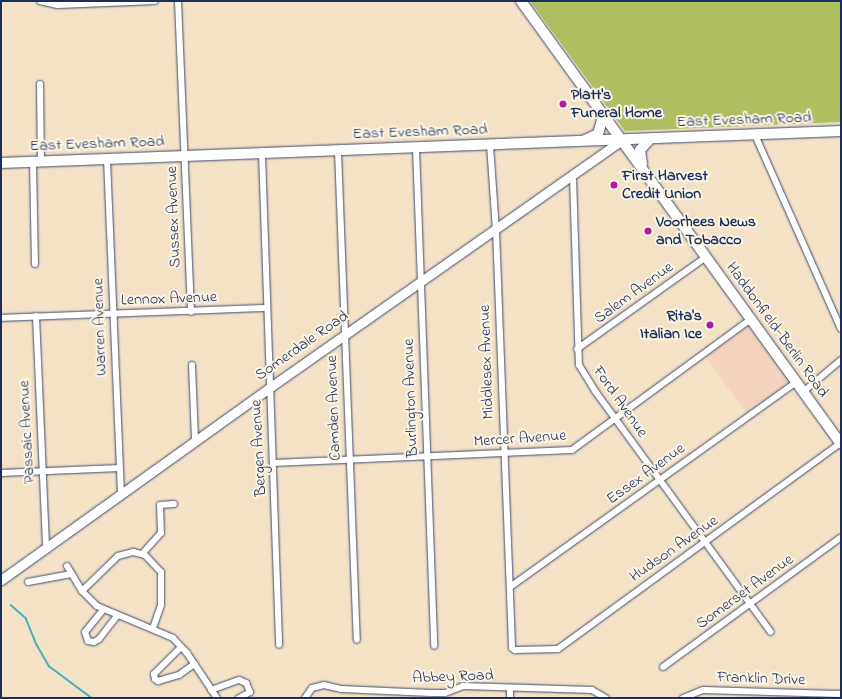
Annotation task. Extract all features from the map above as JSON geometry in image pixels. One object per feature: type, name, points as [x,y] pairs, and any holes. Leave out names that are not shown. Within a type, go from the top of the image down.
[{"type":"main road","name":"Haddonfield-Berlin Road","points":[[521,1],[840,444]]},
{"type":"main road","points":[[580,142],[598,134],[603,117],[600,110]]},
{"type":"main road","name":"East Evesham Road","points":[[1,163],[841,132]]},
{"type":"main road","points":[[642,167],[640,150],[650,139]]},
{"type":"main road","name":"Somerdale Road","points":[[1,580],[195,440],[573,177],[622,140]]},
{"type":"street","points":[[40,1],[58,5],[155,1]]},
{"type":"street","name":"Sussex Avenue","points":[[178,1],[191,312]]},
{"type":"street","points":[[35,264],[40,84]]},
{"type":"street","points":[[756,135],[841,329]]},
{"type":"street","name":"Middlesex Avenue","points":[[490,145],[496,230],[503,454],[512,648],[515,650]]},
{"type":"street","name":"Burlington Avenue","points":[[416,148],[426,458],[434,646]]},
{"type":"street","name":"Camden Avenue","points":[[338,151],[357,640]]},
{"type":"street","name":"Bergen Avenue","points":[[262,154],[266,308],[279,645]]},
{"type":"street","name":"Warren Avenue","points":[[106,159],[121,493]]},
{"type":"street","name":"Ford Avenue","points":[[573,177],[577,349],[583,373],[749,605],[771,632]]},
{"type":"street","name":"Salem Avenue","points":[[577,349],[706,257]]},
{"type":"street","name":"Lennox Avenue","points":[[1,318],[266,308]]},
{"type":"street","name":"Passaic Avenue","points":[[36,316],[46,547]]},
{"type":"street","name":"Mercer Avenue","points":[[273,463],[426,458],[572,450],[751,319]]},
{"type":"street","points":[[803,392],[841,360]]},
{"type":"street","points":[[192,365],[195,440]]},
{"type":"street","name":"Essex Avenue","points":[[510,587],[796,382]]},
{"type":"street","name":"Hudson Avenue","points":[[515,650],[558,649],[840,444]]},
{"type":"street","points":[[1,473],[120,468]]},
{"type":"street","points":[[142,554],[161,533],[160,505],[174,504]]},
{"type":"street","name":"Somerset Avenue","points":[[663,667],[841,537]]},
{"type":"street","points":[[82,591],[118,556],[125,553],[142,554],[161,572],[161,606],[153,628]]},
{"type":"street","points":[[66,566],[82,591],[103,610],[166,634],[181,647],[217,698]]},
{"type":"street","points":[[28,582],[71,574]]},
{"type":"street","points":[[103,610],[85,632],[88,641],[94,642],[98,639],[117,616]]},
{"type":"street","points":[[181,647],[154,674],[155,679],[158,682],[179,675],[194,664]]},
{"type":"street","points":[[211,690],[239,680],[246,683],[250,692],[239,698]]},
{"type":"street","name":"Abbey Road","points":[[305,698],[312,688],[324,685],[348,690],[445,695],[463,686],[592,690],[606,698]]},
{"type":"street","points":[[510,688],[510,698]]},
{"type":"street","name":"Franklin Drive","points":[[683,698],[696,691],[745,695],[841,694]]},
{"type":"shaded area","points":[[751,319],[796,381],[749,416],[703,354]]},
{"type":"green space","points":[[530,1],[841,1],[841,122],[625,131]]},
{"type":"waterway","points":[[11,605],[26,618],[37,645],[49,666],[92,698]]},
{"type":"place","name":"Platt's Funeral Home","points":[[563,104]]},
{"type":"place","name":"First Harvest Credit Union","points":[[614,185]]},
{"type":"place","name":"Voorhees News and Tobacco","points":[[648,231]]},
{"type":"place","name":"Rita's Italian Ice","points":[[710,325]]}]
